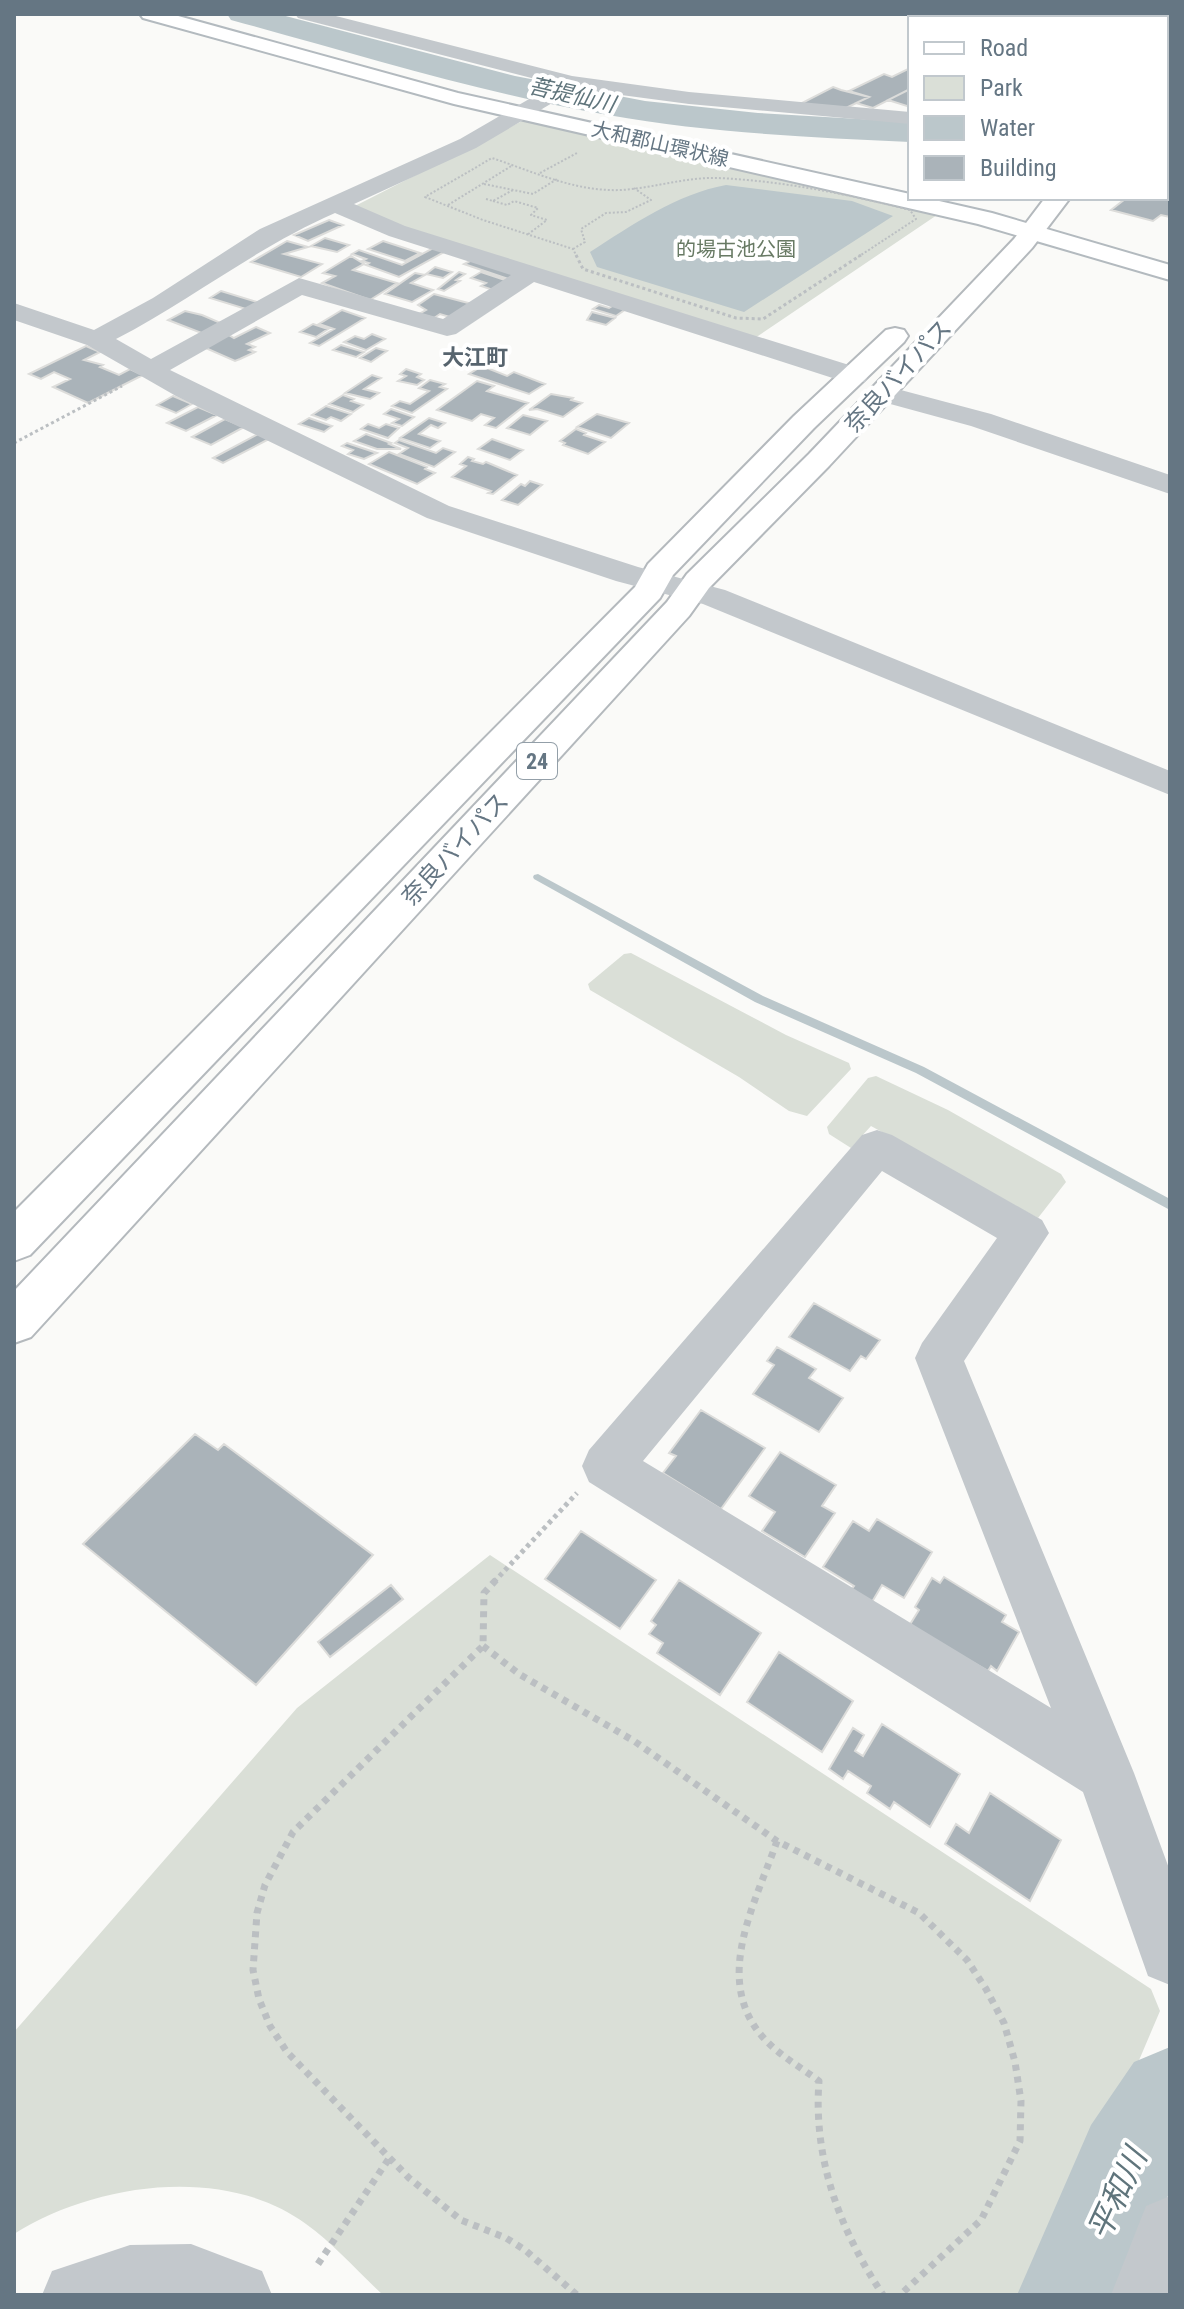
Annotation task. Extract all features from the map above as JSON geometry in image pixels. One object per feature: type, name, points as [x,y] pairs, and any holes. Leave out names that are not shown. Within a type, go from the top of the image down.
[{"type":"main road","name":"大和郡山環状線","points":[[150,14],[454,98],[530,112],[908,197]]},
{"type":"main road","name":"大和郡山環状線","points":[[925,200],[1018,217],[1170,273]]},
{"type":"main road","name":"奈良バイパス","points":[[14,1323],[693,591],[698,581],[868,385],[1023,243],[1018,217],[1054,200]]},
{"type":"main road","name":"奈良バイパス","points":[[14,1242],[649,591],[659,571],[795,432],[868,385]]},
{"type":"street","points":[[305,14],[569,84],[908,118]]},
{"type":"street","points":[[96,339],[170,299],[235,254],[283,227],[337,205],[530,112],[569,84]]},
{"type":"street","points":[[337,205],[397,231],[981,420],[1170,485]]},
{"type":"street","points":[[151,370],[299,286],[447,328],[530,274]]},
{"type":"street","points":[[14,311],[96,339],[151,370],[438,512],[693,591],[827,641],[1170,784]]},
{"type":"street","points":[[1105,1773],[607,1466],[877,1147],[1026,1233],[939,1358],[1105,1773],[1170,1954]]},
{"type":"street","points":[[76,2295],[130,2279],[191,2278],[238,2295]]},
{"type":"path","points":[[539,173],[577,153]]},
{"type":"path","points":[[492,158],[513,165],[557,179],[610,190],[689,178],[718,178],[848,194],[910,210],[916,219],[763,319],[736,318],[583,269],[573,249],[425,197],[492,158]]},
{"type":"path","points":[[447,206],[513,165]]},
{"type":"path","points":[[484,184],[533,194],[557,179]]},
{"type":"path","points":[[573,249],[585,242],[581,229],[606,213],[626,212],[651,200],[634,188]]},
{"type":"path","points":[[493,201],[514,190]]},
{"type":"path","points":[[486,199],[507,205],[514,201],[538,208],[531,215],[547,220],[527,235]]},
{"type":"path","points":[[14,443],[151,370]]},
{"type":"path","points":[[577,2295],[506,2238],[460,2220],[390,2157],[286,2051],[269,2023],[257,1992],[251,1959],[252,1925],[273,1860],[293,1832],[483,1646],[484,1593],[588,1480],[607,1466]]},
{"type":"path","points":[[483,1646],[519,1674],[634,1741],[777,1841],[919,1913],[945,1935],[967,1960],[986,1989],[1004,2023],[1015,2062],[1021,2101],[1020,2141],[981,2220],[900,2295]]},
{"type":"path","points":[[777,1841],[740,1958],[737,1978],[741,2000],[763,2038],[819,2081],[815,2114],[823,2177],[870,2277],[883,2295]]},
{"type":"path","points":[[318,2264],[390,2157]]},
{"type":"green space","name":"的場古池公園","points":[[524,120],[873,195],[937,215],[752,340],[400,228],[355,206]]},
{"type":"green space","points":[[631,953],[786,1035],[849,1063],[851,1069],[807,1116],[789,1111],[739,1077],[590,990],[588,984],[624,954]]},
{"type":"green space","points":[[876,1076],[948,1110],[1061,1174],[1066,1182],[1038,1218],[871,1126],[851,1148],[829,1134],[827,1127],[868,1078]]},
{"type":"green space","points":[[490,1555],[1151,1989],[1160,2011],[1039,2295],[383,2295],[306,2224],[273,2205],[237,2193],[199,2187],[160,2187],[82,2202],[46,2216],[14,2234],[14,2032],[297,1708]]},
{"type":"water","points":[[726,185],[852,201],[893,216],[744,312],[597,267],[590,252],[622,231],[690,195]]},
{"type":"building","points":[[908,69],[908,90],[873,108],[856,103],[869,97],[849,91],[884,74],[892,77]]},
{"type":"building","points":[[833,87],[869,97],[846,108],[800,104]]},
{"type":"building","points":[[908,90],[908,106],[888,100]]},
{"type":"building","points":[[1170,188],[1170,217],[1161,215],[1153,221],[1111,210],[1124,200],[1168,200]]},
{"type":"building","points":[[329,220],[343,225],[308,241],[294,235]]},
{"type":"building","points":[[325,238],[349,245],[337,252],[311,246]]},
{"type":"building","points":[[287,241],[308,247],[284,254],[322,264],[301,277],[251,262]]},
{"type":"building","points":[[383,241],[420,253],[405,261],[368,249]]},
{"type":"building","points":[[435,247],[446,251],[399,277],[366,265],[369,263],[362,261],[366,259],[352,254],[359,250],[402,265]]},
{"type":"building","points":[[351,256],[364,264],[353,270],[397,283],[370,300],[322,283],[335,276],[323,273]]},
{"type":"building","points":[[472,260],[519,275],[511,280],[464,264]]},
{"type":"building","points":[[435,267],[452,272],[443,278],[426,274]]},
{"type":"building","points":[[459,272],[465,274],[456,280],[460,281],[444,291],[438,289]]},
{"type":"building","points":[[481,272],[508,281],[493,290],[481,286],[486,283],[471,278]]},
{"type":"building","points":[[415,273],[425,275],[411,283],[433,290],[412,302],[385,294]]},
{"type":"building","points":[[221,291],[260,303],[249,310],[210,298]]},
{"type":"building","points":[[434,294],[472,304],[453,318],[440,314],[434,318],[419,314],[426,310],[418,305]]},
{"type":"building","points":[[599,305],[626,309],[616,316],[593,309]]},
{"type":"building","points":[[342,310],[365,318],[319,346],[310,343],[334,329],[319,324]]},
{"type":"building","points":[[185,311],[223,324],[204,334],[168,320]]},
{"type":"building","points":[[592,312],[615,318],[606,325],[587,320]]},
{"type":"building","points":[[313,324],[328,329],[316,337],[300,332]]},
{"type":"building","points":[[256,327],[270,333],[247,344],[255,347],[249,350],[255,352],[235,361],[201,346],[227,334],[234,338]]},
{"type":"building","points":[[372,334],[385,339],[366,350],[344,342],[355,336],[364,339]]},
{"type":"building","points":[[341,345],[364,352],[356,357],[333,350]]},
{"type":"building","points":[[86,346],[100,352],[84,360],[103,365],[100,367],[119,375],[130,369],[143,375],[88,403],[53,387],[70,379],[54,372],[41,379],[29,374]]},
{"type":"building","points":[[376,348],[387,351],[371,362],[360,358]]},
{"type":"building","points":[[482,366],[507,376],[514,372],[545,384],[529,394],[469,374]]},
{"type":"building","points":[[406,369],[421,374],[417,377],[424,380],[417,385],[398,381],[406,376],[400,374]]},
{"type":"building","points":[[372,375],[381,378],[364,389],[379,393],[370,399],[345,393]]},
{"type":"building","points":[[430,380],[445,384],[440,387],[447,389],[412,413],[392,406],[400,401],[410,404],[429,391],[419,388]]},
{"type":"building","points":[[477,381],[494,386],[487,391],[528,403],[496,428],[485,425],[494,418],[481,414],[472,421],[437,410]]},
{"type":"building","points":[[551,394],[582,403],[563,417],[537,409],[529,410]]},
{"type":"building","points":[[343,395],[363,405],[353,412],[329,404]]},
{"type":"building","points":[[173,396],[192,404],[176,413],[157,405]]},
{"type":"building","points":[[326,406],[351,414],[341,421],[312,415]]},
{"type":"building","points":[[198,407],[217,415],[186,431],[167,423]]},
{"type":"building","points":[[391,409],[414,417],[402,426],[392,423],[399,419],[384,414]]},
{"type":"building","points":[[597,414],[629,423],[611,438],[577,427]]},
{"type":"building","points":[[523,415],[547,421],[530,435],[507,428]]},
{"type":"building","points":[[309,418],[332,426],[324,432],[299,424]]},
{"type":"building","points":[[429,418],[445,423],[438,428],[431,425],[419,434],[440,441],[430,448],[400,438]]},
{"type":"building","points":[[225,419],[244,427],[211,445],[192,437]]},
{"type":"building","points":[[368,424],[379,428],[386,424],[399,428],[388,438],[361,429]]},
{"type":"building","points":[[576,429],[605,442],[588,454],[563,445],[565,443],[560,441]]},
{"type":"building","points":[[258,434],[269,439],[223,463],[213,458]]},
{"type":"building","points":[[366,434],[401,449],[377,449],[354,441]]},
{"type":"building","points":[[492,439],[523,450],[510,460],[478,449]]},
{"type":"building","points":[[399,440],[436,453],[443,448],[455,452],[434,467],[399,454],[408,448],[395,443]]},
{"type":"building","points":[[347,443],[377,453],[364,459],[348,454],[353,450],[342,446]]},
{"type":"building","points":[[389,452],[435,473],[417,484],[369,464]]},
{"type":"building","points":[[468,457],[517,475],[493,494],[488,493],[491,491],[452,477],[466,466],[460,464]]},
{"type":"building","points":[[530,481],[542,485],[518,505],[502,500],[521,484],[525,486]]},
{"type":"building","points":[[814,1303],[880,1340],[866,1359],[861,1356],[850,1371],[789,1337]]},
{"type":"building","points":[[777,1347],[816,1369],[809,1378],[843,1398],[819,1432],[753,1394],[774,1365],[767,1361]]},
{"type":"building","points":[[701,1410],[765,1448],[721,1509],[663,1473],[676,1456],[669,1453]]},
{"type":"building","points":[[195,1434],[218,1450],[224,1444],[373,1555],[256,1685],[83,1544]]},
{"type":"building","points":[[780,1452],[836,1485],[822,1506],[835,1513],[805,1557],[762,1531],[775,1512],[749,1496]]},
{"type":"building","points":[[877,1519],[932,1552],[904,1598],[882,1585],[872,1602],[851,1590],[854,1586],[823,1567],[853,1521],[869,1531]]},
{"type":"building","points":[[581,1531],[656,1580],[620,1629],[545,1579]]},
{"type":"building","points":[[944,1577],[1006,1615],[1002,1622],[1019,1632],[997,1671],[991,1666],[988,1671],[909,1626],[919,1610],[915,1607],[932,1578],[940,1583]]},
{"type":"building","points":[[679,1580],[761,1633],[720,1695],[657,1653],[663,1643],[649,1634],[656,1625],[651,1621]]},
{"type":"building","points":[[391,1585],[403,1599],[330,1657],[318,1642]]},
{"type":"building","points":[[779,1652],[853,1701],[822,1752],[747,1702]]},
{"type":"building","points":[[882,1724],[960,1774],[930,1827],[894,1802],[890,1809],[867,1793],[871,1786],[848,1771],[843,1779],[829,1769],[853,1728],[864,1735],[855,1751],[863,1756]]},
{"type":"building","points":[[990,1793],[1061,1840],[1030,1901],[945,1844],[956,1824],[969,1833]]},
{"type":"waterway","name":"菩提仙川","points":[[242,14],[469,75],[607,105],[720,120],[908,132]]},
{"type":"waterway","points":[[538,877],[759,999],[920,1070],[1170,1205]]},
{"type":"waterway","name":"平和川","points":[[1072,2295],[1128,2162],[1170,2098]]},
{"type":"district","name":"大江町","points":[[475,357]]}]
